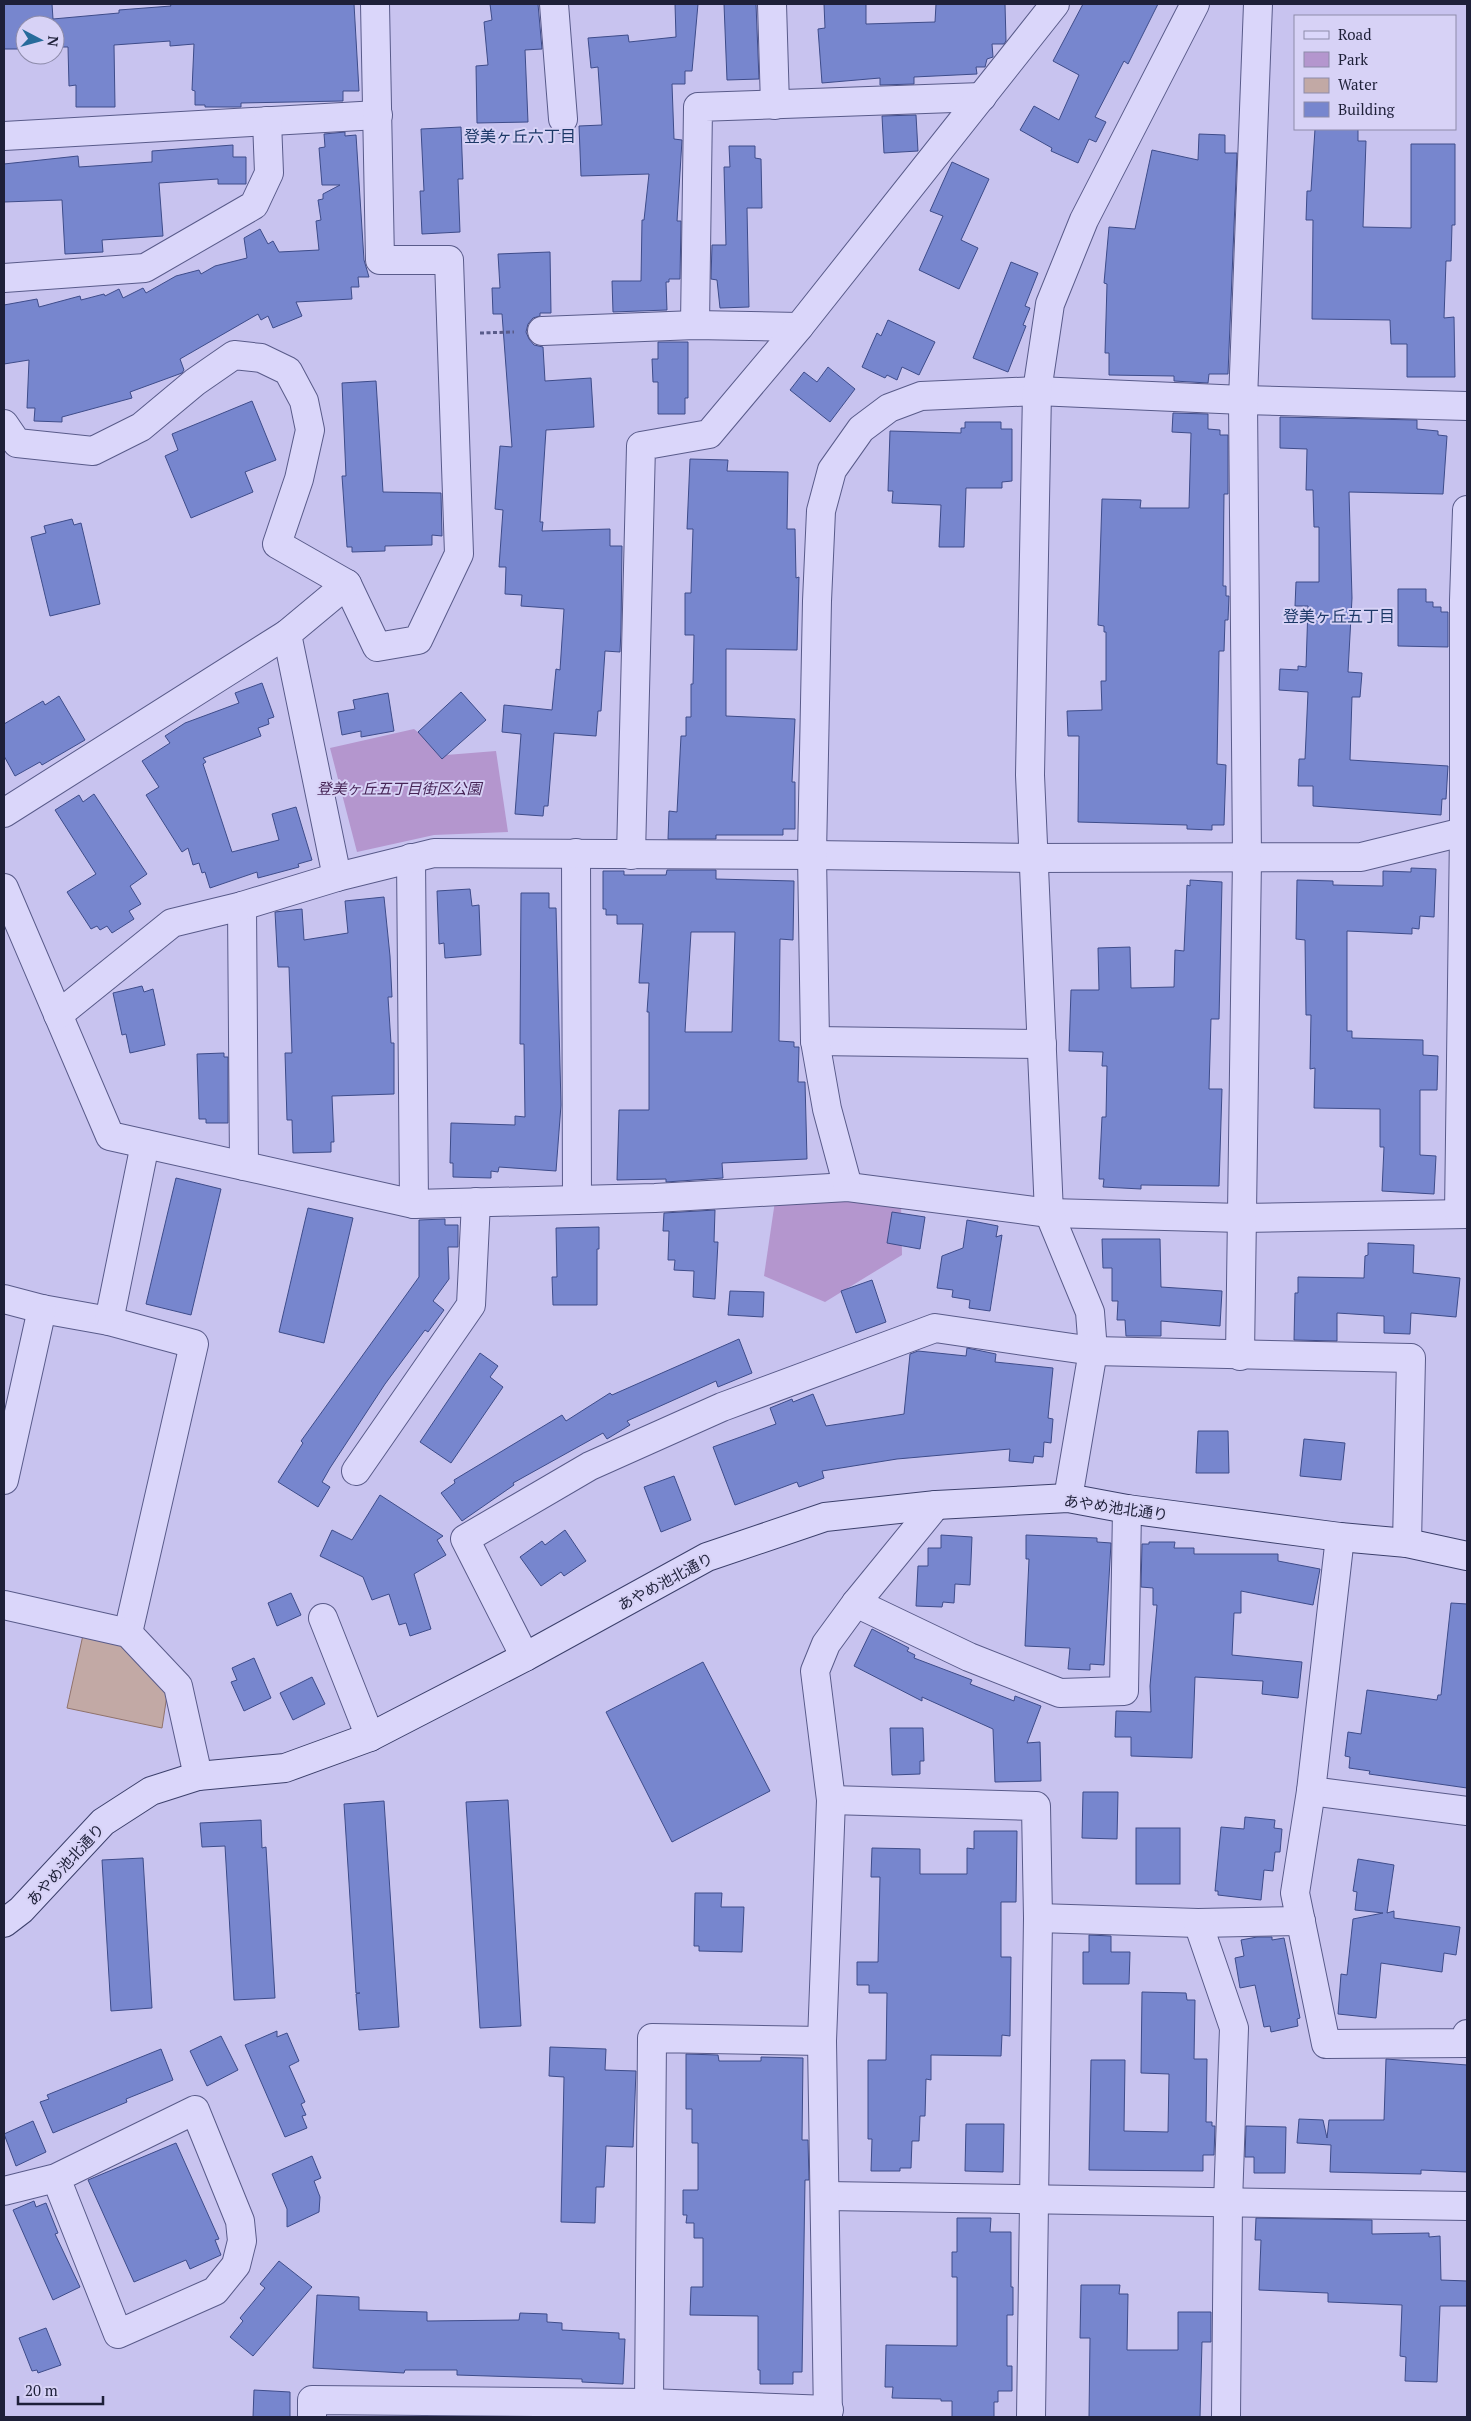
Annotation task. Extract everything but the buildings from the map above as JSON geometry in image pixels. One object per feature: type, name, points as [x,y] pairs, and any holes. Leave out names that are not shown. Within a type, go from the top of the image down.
[{"type":"street","points":[[4,424],[17,442],[93,451],[141,427],[195,382],[234,355],[261,358],[288,371],[304,401],[310,430],[299,479],[277,544],[347,584],[378,647],[418,640],[459,554],[448,260],[380,260],[375,4]]},
{"type":"street","points":[[554,4],[563,119]]},
{"type":"street","points":[[772,4],[774,104]]},
{"type":"street","points":[[631,855],[641,446],[709,434],[800,327],[1055,4]]},
{"type":"street","points":[[1068,1498],[1093,1350],[1090,1312],[1049,1212],[1030,775],[1037,391],[1050,304],[1080,228],[1195,4]]},
{"type":"street","points":[[1240,1356],[1246,858],[1243,400],[1258,4]]},
{"type":"street","points":[[696,325],[698,107],[982,97]]},
{"type":"street","points":[[4,136],[378,115]]},
{"type":"street","points":[[4,278],[145,268],[254,205],[269,173],[267,121]]},
{"type":"street","points":[[542,331],[696,325],[800,327]]},
{"type":"street","points":[[848,1188],[827,1109],[815,1041],[812,854],[816,611],[820,520],[832,470],[861,429],[889,408],[921,396],[1037,391],[1243,400],[1467,406]]},
{"type":"street","points":[[4,888],[110,1136],[145,1144],[414,1204],[655,1198],[848,1188],[1049,1212],[1242,1218],[1463,1214],[1466,831],[1464,600],[1467,510]]},
{"type":"street","points":[[4,814],[286,634],[347,584]]},
{"type":"street","points":[[286,634],[337,876]]},
{"type":"street","points":[[58,1015],[172,923],[242,906],[337,876],[434,853],[812,854],[1033,858],[1361,857],[1466,831]]},
{"type":"street","points":[[576,853],[577,1200]]},
{"type":"street","points":[[411,858],[414,1204]]},
{"type":"street","points":[[242,906],[244,1166]]},
{"type":"street","points":[[815,1041],[1042,1044]]},
{"type":"street","points":[[109,1321],[145,1144]]},
{"type":"street","points":[[356,1471],[471,1305],[476,1202]]},
{"type":"street","points":[[4,1299],[42,1309],[109,1321],[194,1344],[128,1633]]},
{"type":"street","points":[[4,1480],[42,1309]]},
{"type":"street","points":[[525,1657],[465,1539],[590,1466],[722,1407],[935,1328],[1093,1350],[1240,1356],[1411,1358],[1408,1543]]},
{"type":"street","name":"あやめ池北通り","points":[[4,1923],[21,1910],[102,1822],[151,1791],[198,1776],[285,1768],[370,1737],[525,1657],[707,1557],[825,1518],[936,1505],[1068,1498],[1127,1508],[1340,1537],[1408,1543],[1467,1556]]},
{"type":"street","points":[[312,2417],[312,2400],[496,2410],[648,2402],[829,2414],[822,2042],[831,1800],[815,1671],[826,1644],[856,1603],[936,1505]]},
{"type":"street","points":[[856,1603],[969,1657],[1060,1693],[1124,1691],[1127,1508]]},
{"type":"street","points":[[1340,1537],[1311,1791],[1295,1893],[1326,2044],[1466,2043],[1467,2034]]},
{"type":"street","points":[[4,1605],[128,1633],[178,1686],[198,1776]]},
{"type":"street","points":[[323,1618],[370,1737]]},
{"type":"street","points":[[1311,1791],[1467,1811]]},
{"type":"street","points":[[831,1800],[1036,1806],[1038,1918],[1031,2417]]},
{"type":"street","points":[[1038,1918],[1198,1923],[1301,1921]]},
{"type":"street","points":[[1198,1923],[1234,2028],[1228,2203],[1226,2417]]},
{"type":"street","points":[[648,2402],[652,2038],[822,2042]]},
{"type":"street","points":[[4,2191],[56,2178],[195,2110],[240,2221],[242,2241],[236,2264],[215,2291],[118,2334],[56,2178]]},
{"type":"street","points":[[826,2196],[1467,2206]]},
{"type":"path","points":[[450,335],[542,331]]},
{"type":"green space","name":"登美ヶ丘五丁目街区公園","points":[[414,729],[446,755],[496,751],[508,832],[434,835],[357,852],[330,748]]},
{"type":"green space","points":[[901,1199],[902,1255],[825,1302],[764,1276],[775,1201]]},
{"type":"water","points":[[83,1635],[133,1649],[167,1695],[162,1728],[67,1708]]},
{"type":"district","name":"登美ヶ丘六丁目","points":[[520,136]]},
{"type":"district","name":"登美ヶ丘五丁目","points":[[1339,616]]}]
